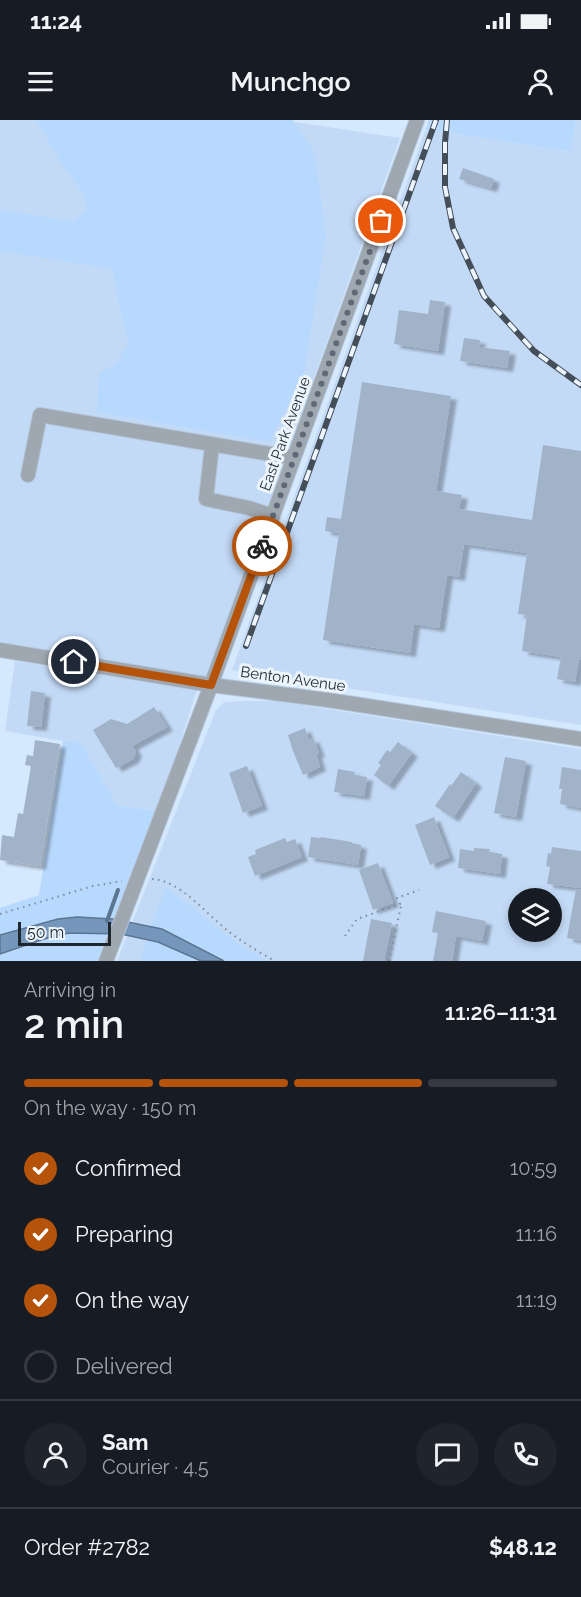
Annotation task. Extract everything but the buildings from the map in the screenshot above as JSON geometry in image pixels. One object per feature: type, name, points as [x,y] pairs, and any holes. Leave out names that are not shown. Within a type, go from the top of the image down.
[{"type":"street","name":"East Park Avenue","points":[[108,957],[211,685],[417,120]]},
{"type":"street","points":[[28,475],[40,415],[294,458]]},
{"type":"street","points":[[212,445],[206,500],[249,508],[273,516]]},
{"type":"street","name":"Benton Avenue","points":[[0,650],[211,685],[328,700],[581,739]]},
{"type":"path","points":[[0,914],[93,886],[158,879],[171,883],[234,936],[275,961]]},
{"type":"path","points":[[389,961],[401,906],[398,898],[419,890]]},
{"type":"path","points":[[345,936],[357,919],[400,904]]},
{"type":"shaded area","points":[[0,120],[282,120],[400,138],[206,678],[0,648]]},
{"type":"shaded area","points":[[36,120],[293,120],[315,153],[326,236],[304,374],[269,442],[97,412],[99,374],[117,362],[128,344],[112,269],[0,251],[0,210],[73,221],[87,209],[82,192],[61,163]]},
{"type":"shaded area","points":[[429,120],[576,120],[571,152],[426,129]]},
{"type":"shaded area","points":[[576,120],[581,120],[581,725],[232,670],[426,129],[571,152]]},
{"type":"shaded area","points":[[15,661],[197,690],[158,811],[117,805],[81,744],[5,731]]},
{"type":"shaded area","points":[[277,701],[581,749],[581,961],[117,961],[216,710],[224,702]]},
{"type":"shaded area","points":[[63,741],[81,743],[117,805],[158,811],[113,919],[77,917],[58,919],[0,935],[0,908],[39,895]]},
{"type":"shaded area","points":[[166,887],[239,944],[267,961],[224,961],[162,929],[151,926]]},
{"type":"shaded area","points":[[77,917],[113,919],[162,929],[224,961],[201,961],[158,942],[121,934],[69,933],[0,954],[0,935],[58,919]]},
{"type":"shaded area","points":[[77,932],[108,933],[97,961],[0,961],[0,954],[44,939]]},
{"type":"shaded area","points":[[148,939],[168,946],[201,961],[140,961]]},
{"type":"waterway","points":[[107,921],[118,890]]},
{"type":"railway","points":[[246,646],[436,120]]},
{"type":"railway","points":[[447,120],[445,187],[453,228],[484,296],[534,351],[581,385]]},
{"type":"way so far","points":[[262,546],[381,221]]},
{"type":"route","points":[[74,662],[211,685],[262,546]]}]
